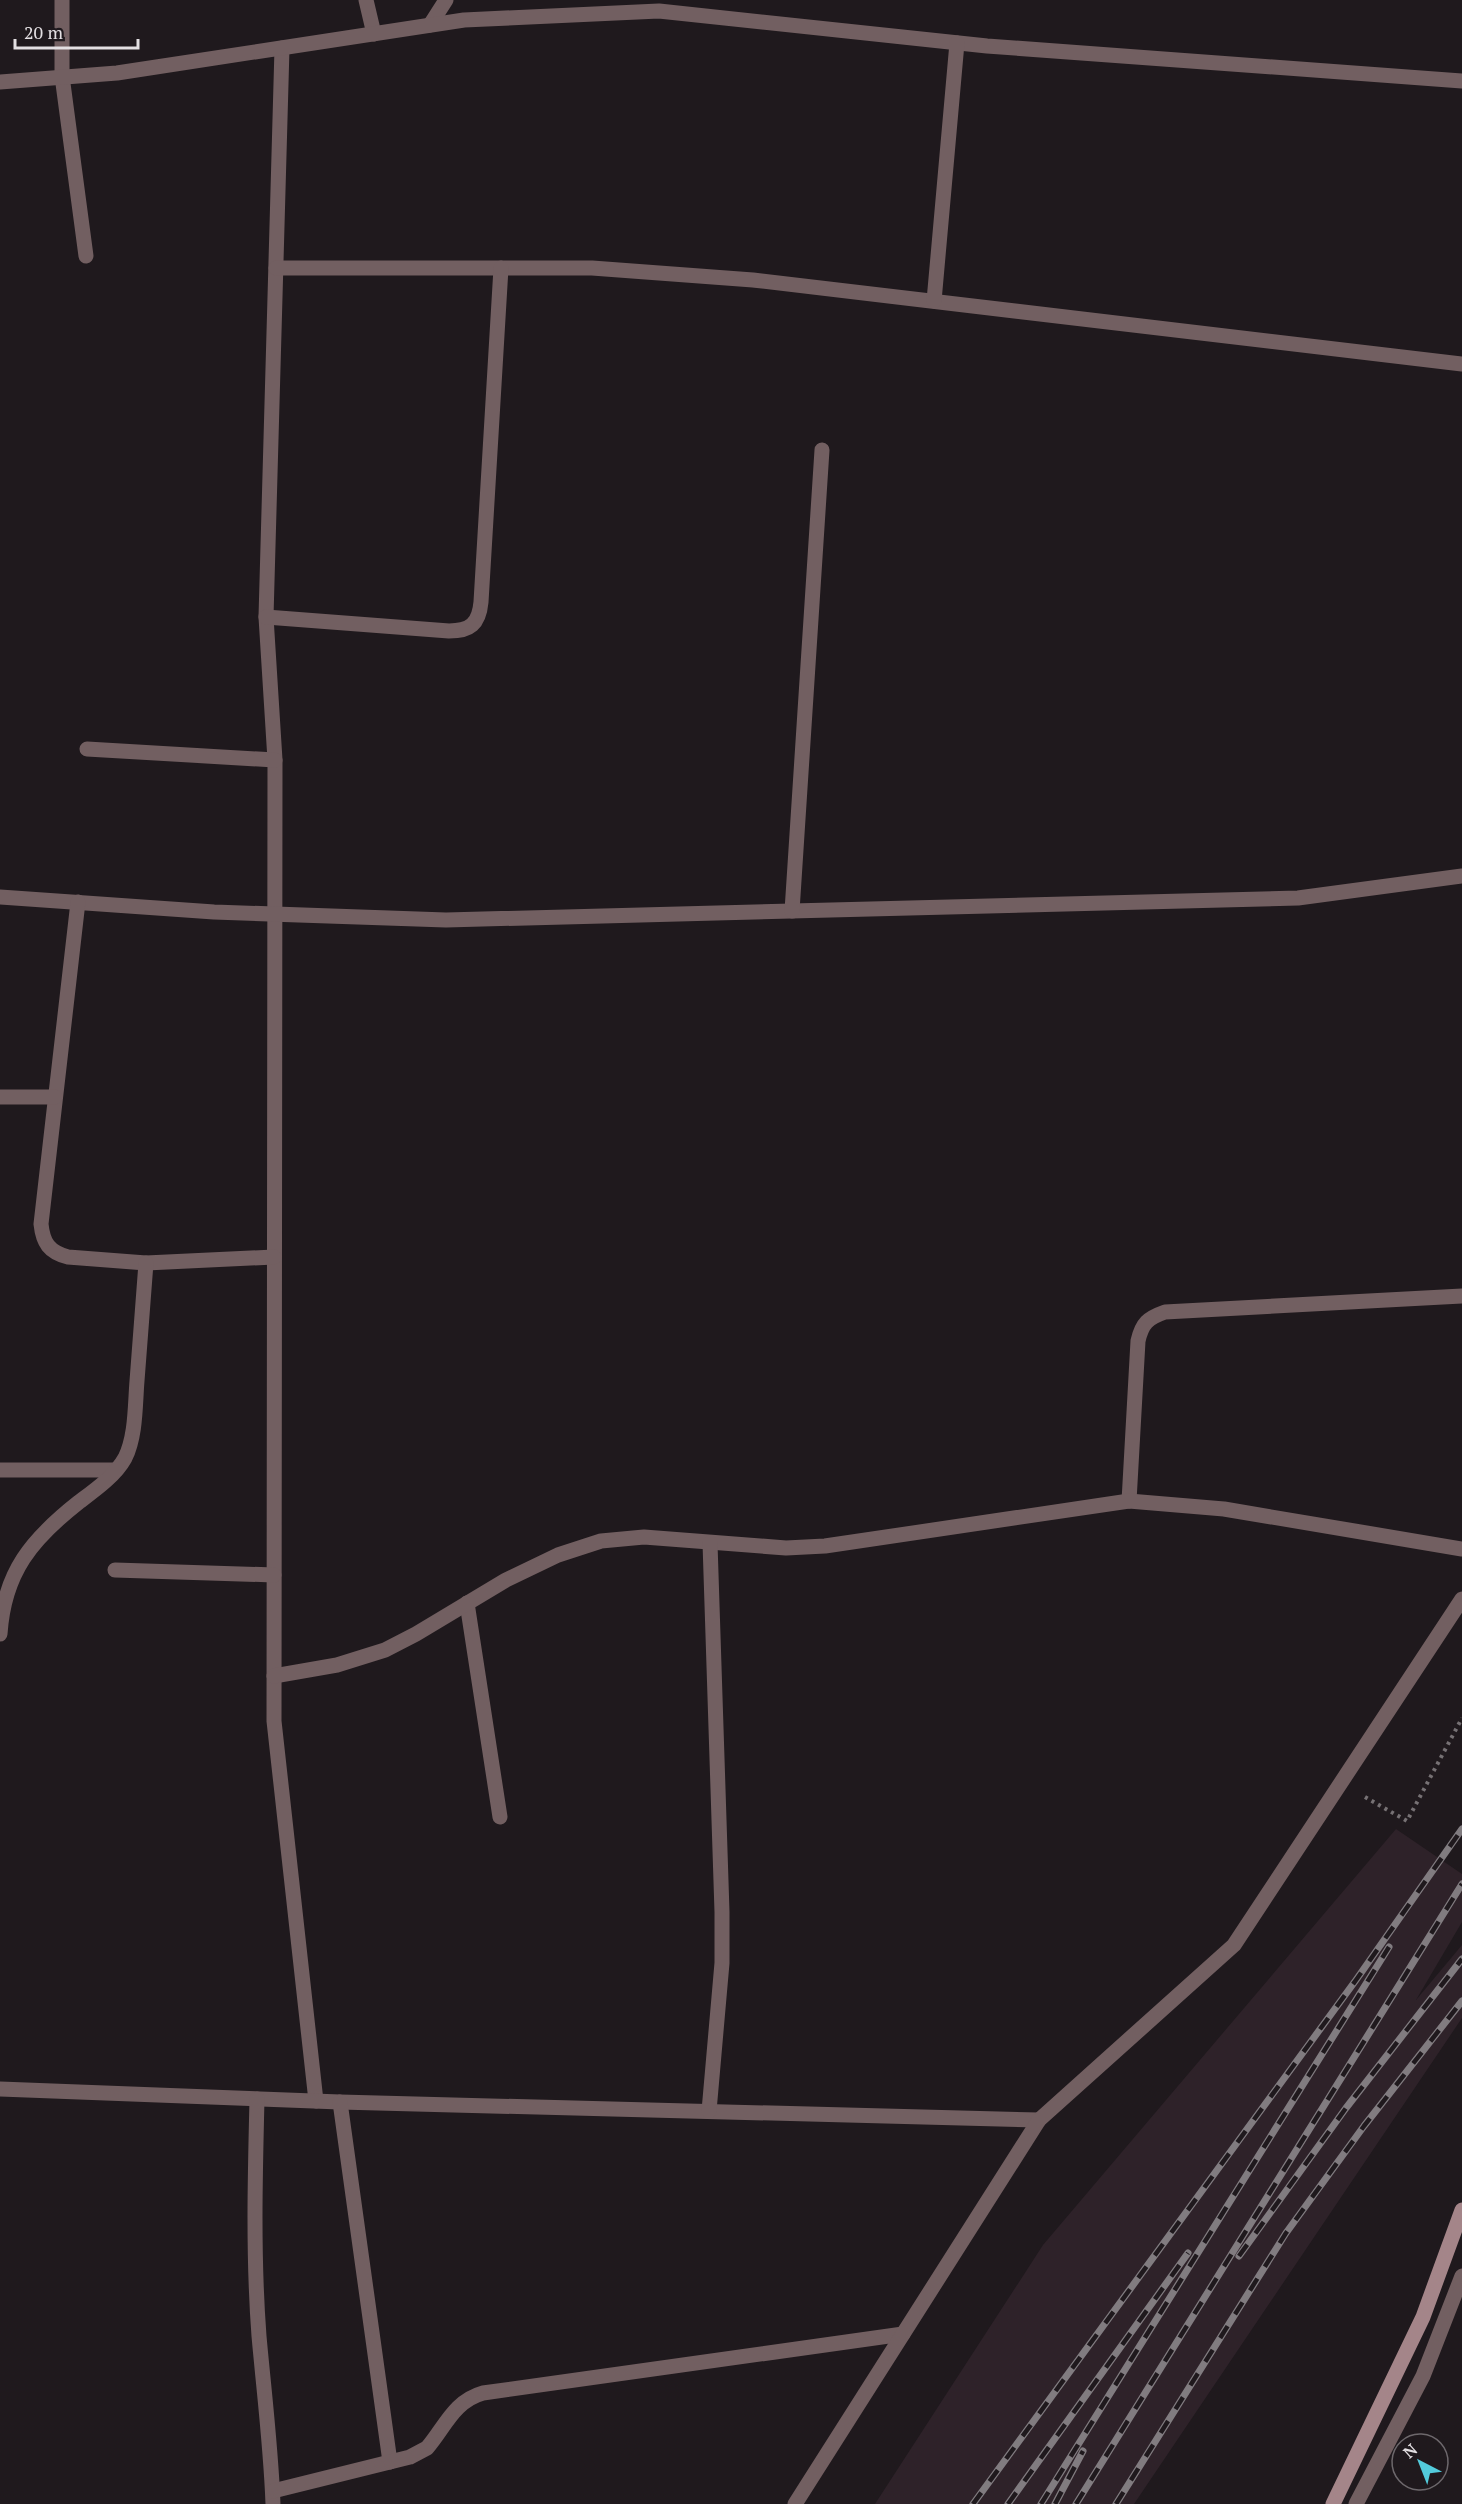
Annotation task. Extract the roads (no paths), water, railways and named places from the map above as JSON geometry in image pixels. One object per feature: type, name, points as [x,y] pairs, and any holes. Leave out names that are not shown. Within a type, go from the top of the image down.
[{"type":"street","points":[[62,0],[62,76],[86,256]]},
{"type":"street","points":[[366,0],[374,34]]},
{"type":"street","points":[[430,25],[446,0]]},
{"type":"street","points":[[0,82],[117,72],[464,20],[659,11],[957,43],[1462,81]]},
{"type":"street","points":[[934,301],[957,43]]},
{"type":"street","points":[[282,48],[266,617],[274,760],[274,1721],[316,2101]]},
{"type":"street","points":[[276,268],[592,268],[753,280],[1462,364]]},
{"type":"street","points":[[266,617],[449,631],[470,628],[476,621],[480,614],[481,602],[501,268]]},
{"type":"street","points":[[792,911],[822,450]]},
{"type":"street","points":[[87,749],[274,760]]},
{"type":"street","points":[[0,897],[275,915],[446,920],[1298,898],[1462,876]]},
{"type":"street","points":[[78,902],[41,1224],[43,1239],[56,1254],[68,1257],[146,1263],[274,1257]]},
{"type":"street","points":[[0,1097],[55,1097]]},
{"type":"street","points":[[0,1634],[2,1610],[10,1582],[22,1558],[59,1518],[116,1470],[126,1456],[133,1429],[146,1263]]},
{"type":"street","points":[[1129,1501],[1137,1341],[1146,1320],[1165,1312],[1462,1296]]},
{"type":"street","points":[[0,1470],[116,1470]]},
{"type":"street","points":[[274,1676],[337,1665],[385,1650],[506,1580],[558,1555],[602,1541],[644,1537],[786,1548],[825,1545],[1129,1501],[1224,1509],[1462,1549]]},
{"type":"street","points":[[709,2111],[722,1963],[710,1543]]},
{"type":"street","points":[[115,1570],[274,1575]]},
{"type":"street","points":[[795,2504],[1039,2120],[1234,1945],[1462,1599]]},
{"type":"street","points":[[467,1603],[500,1817]]},
{"type":"street","points":[[0,2089],[340,2102],[1039,2120]]},
{"type":"street","points":[[257,2099],[256,2244],[259,2323],[273,2497],[410,2457],[427,2448],[459,2404],[483,2393],[903,2334]]},
{"type":"street","points":[[340,2102],[390,2462]]},
{"type":"street","points":[[1332,2504],[1423,2317],[1462,2210]]},
{"type":"street","points":[[1356,2504],[1423,2376],[1462,2276]]},
{"type":"railway","points":[[973,2504],[1356,1980],[1462,1829]]},
{"type":"railway","points":[[1076,2504],[1462,1884]]},
{"type":"railway","points":[[1041,2504],[1389,1947]]},
{"type":"railway","points":[[1239,2256],[1346,2108],[1462,1959]]},
{"type":"railway","points":[[1116,2504],[1286,2233],[1364,2126],[1462,2001]]},
{"type":"railway","points":[[1008,2504],[1188,2253]]},
{"type":"railway","points":[[1055,2504],[1083,2451]]}]
